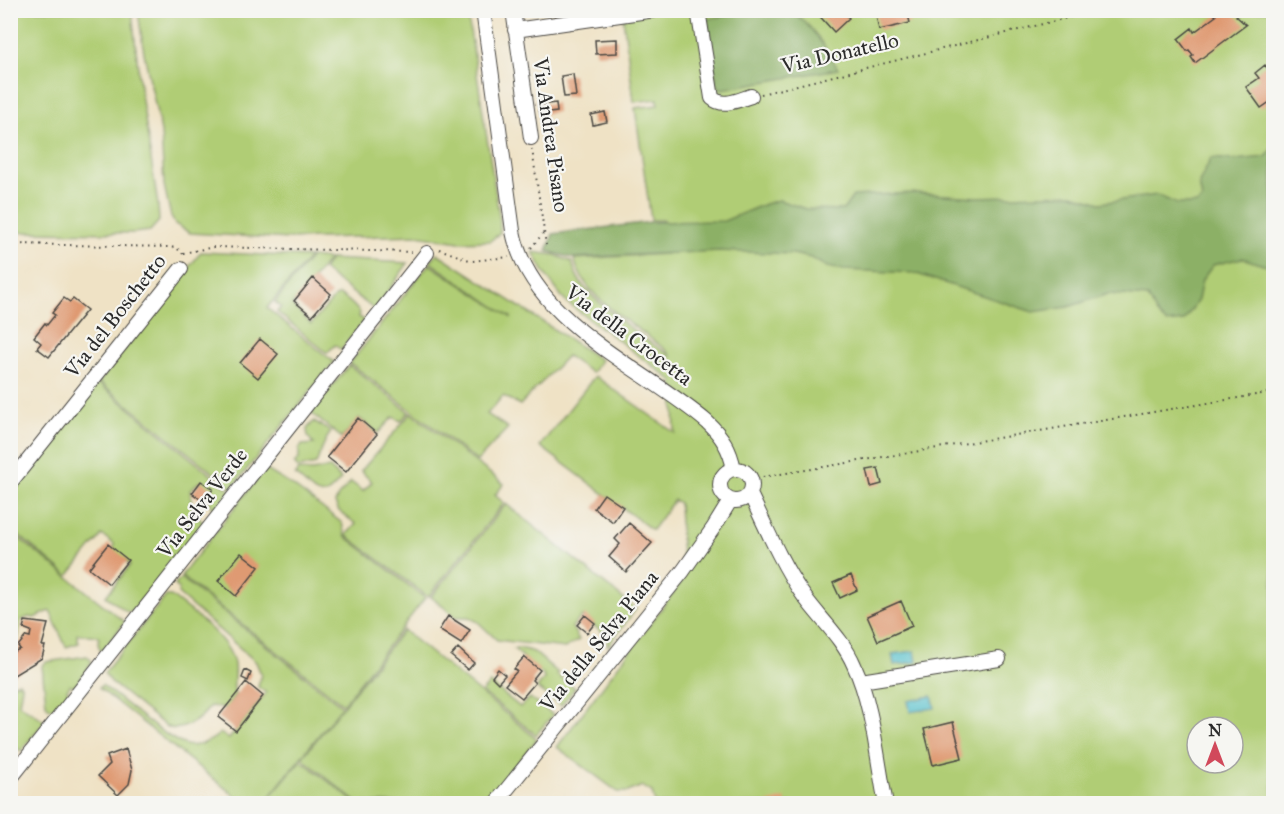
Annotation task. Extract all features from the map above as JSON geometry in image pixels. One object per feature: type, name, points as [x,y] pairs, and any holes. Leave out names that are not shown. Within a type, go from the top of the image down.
[{"type":"street","name":"Via della Crocetta","points":[[483,10],[512,224],[519,253],[534,281],[560,314],[713,427],[727,447],[734,469]]},
{"type":"street","name":"Via Andrea Pisano","points":[[513,10],[531,138]]},
{"type":"street","name":"Via Andrea Pisano","points":[[515,30],[656,10]]},
{"type":"street","points":[[698,10],[712,98],[715,101],[726,103],[751,96]]},
{"type":"street","name":"Via Selva Verde","points":[[10,779],[427,253]]},
{"type":"street","name":"Via del Boschetto","points":[[10,483],[181,269]]},
{"type":"street","points":[[734,469],[744,471],[751,479],[752,490],[741,501],[730,501],[722,494],[720,483],[724,474],[734,469]]},
{"type":"street","points":[[750,494],[790,576],[846,649],[861,681],[886,804]]},
{"type":"street","name":"Via della Selva Piana","points":[[495,804],[683,571],[730,501]]},
{"type":"street","points":[[861,681],[999,659]]},
{"type":"path","name":"Via Donatello","points":[[751,96],[1099,10]]},
{"type":"path","name":"Via Andrea Pisano","points":[[531,138],[546,245]]},
{"type":"path","points":[[183,253],[214,247],[427,253],[438,249],[464,259],[477,261],[504,258],[533,247],[544,232]]},
{"type":"path","name":"Via del Boschetto","points":[[10,244],[171,247],[183,253],[184,261],[181,269]]},
{"type":"path","points":[[751,479],[1274,393]]},
{"type":"green space","points":[[782,9],[802,19],[829,53],[838,69],[722,89],[717,85],[707,19],[748,11]]},
{"type":"green space","points":[[11,10],[132,11],[140,87],[158,205],[159,221],[150,231],[133,233],[11,232]]},
{"type":"green space","points":[[654,10],[1273,11],[1273,803],[655,804],[652,792],[642,786],[628,792],[618,792],[557,747],[683,580],[679,503],[674,500],[652,530],[540,446],[595,376],[675,433],[673,381],[565,301],[545,274],[533,252],[555,255],[572,262],[581,283],[588,292],[637,333],[671,356],[595,294],[586,284],[574,259],[666,254],[664,220],[651,220],[635,108],[658,105],[658,99],[634,102],[623,18]]},
{"type":"green space","points":[[138,11],[467,11],[500,233],[490,241],[459,242],[418,235],[289,239],[190,233],[175,224],[171,217],[164,185],[161,132],[144,53]]},
{"type":"green space","points":[[1273,147],[1273,266],[1242,258],[1213,265],[1202,280],[1198,300],[1184,321],[1166,323],[1157,314],[1148,297],[1108,294],[1068,307],[1033,312],[914,273],[844,270],[827,267],[811,258],[793,254],[719,251],[572,258],[547,251],[553,234],[651,222],[724,221],[779,200],[806,209],[843,210],[853,196],[915,193],[977,197],[1073,194],[1100,203],[1157,195],[1177,204],[1197,204],[1202,199],[1199,183],[1211,158],[1235,160],[1266,157]]},
{"type":"green space","points":[[201,252],[310,257],[267,308],[334,362],[232,488],[99,382]]},
{"type":"green space","points":[[437,253],[601,360],[592,373],[567,356],[520,405],[503,396],[487,414],[508,428],[477,461],[350,363],[429,264],[512,318],[430,262]]},
{"type":"green space","points":[[311,257],[329,259],[292,305],[311,324],[339,295],[351,302],[360,313],[359,317],[365,320],[341,350],[335,345],[327,353],[277,312],[281,307],[275,302]]},
{"type":"green space","points":[[330,259],[408,263],[375,310],[323,270]]},
{"type":"green space","points":[[349,365],[409,412],[401,421],[393,417],[378,433],[359,418],[342,438],[311,413]]},
{"type":"green space","points":[[98,383],[231,491],[214,511],[209,500],[214,492],[199,482],[190,490],[192,508],[204,524],[132,612],[127,612],[106,596],[130,565],[114,550],[114,544],[102,535],[68,576],[11,529],[11,488]]},
{"type":"green space","points":[[411,413],[504,484],[495,495],[504,503],[428,597],[346,535],[356,524],[339,511],[335,503],[338,496],[351,482],[363,491],[372,482],[361,471]]},
{"type":"green space","points":[[314,421],[331,432],[316,464],[298,468],[294,463],[299,459],[299,449],[302,445],[314,444],[308,437],[307,429]]},
{"type":"green space","points":[[330,468],[341,479],[323,494],[318,494],[295,475],[298,470],[312,471]]},
{"type":"green space","points":[[265,469],[293,486],[342,523],[345,536],[425,598],[343,704],[181,576]]},
{"type":"green space","points":[[506,504],[636,609],[608,646],[605,635],[582,616],[572,627],[579,640],[565,648],[497,640],[478,622],[469,617],[456,617],[431,597]]},
{"type":"green space","points":[[11,532],[125,622],[101,652],[98,644],[99,636],[77,634],[79,643],[66,647],[50,611],[34,618],[21,620],[18,639],[14,643],[14,648],[11,648]]},
{"type":"green space","points":[[181,578],[342,706],[266,801],[301,760],[356,803],[244,803],[99,688],[102,685],[167,735],[190,746],[204,743],[220,733],[229,739],[266,693],[258,687],[261,674],[256,662],[178,594],[179,589],[175,585]]},
{"type":"green space","points":[[166,596],[171,596],[214,632],[228,648],[234,662],[235,695],[226,708],[210,706],[197,720],[179,728],[167,727],[113,684],[104,673]]},
{"type":"green space","points":[[403,630],[537,739],[485,803],[358,803],[302,758]]},
{"type":"green space","points":[[520,648],[534,652],[558,673],[557,675],[575,688],[561,706],[537,688],[544,679],[543,675],[514,649]]},
{"type":"green space","points":[[87,656],[91,664],[75,686],[70,685],[67,690],[69,692],[56,708],[49,708],[46,704],[42,666],[46,662]]},
{"type":"green space","points":[[19,682],[22,687],[19,704],[45,721],[21,751],[10,743],[11,683]]},
{"type":"green space","points":[[490,683],[520,707],[530,698],[553,715],[536,735],[482,692]]},
{"type":"water","points":[[915,651],[917,662],[894,665],[892,654]]},
{"type":"water","points":[[932,696],[935,708],[910,712],[908,701]]},
{"type":"building","points":[[814,10],[842,10],[849,18],[834,32]]},
{"type":"building","points":[[875,10],[907,10],[910,23],[879,30]]},
{"type":"building","points":[[1216,10],[1235,10],[1238,15],[1236,16],[1246,25],[1195,63],[1191,57],[1193,55],[1178,39],[1192,28],[1194,32],[1216,16],[1213,13]]},
{"type":"building","points":[[617,39],[617,53],[596,54],[595,40]]},
{"type":"building","points":[[1265,65],[1274,77],[1274,99],[1261,108],[1246,87],[1259,78],[1255,73]]},
{"type":"building","points":[[573,74],[576,96],[564,97],[561,76]]},
{"type":"building","points":[[556,103],[557,112],[540,114],[538,105]]},
{"type":"building","points":[[605,112],[607,122],[593,125],[591,115]]},
{"type":"building","points":[[313,278],[331,294],[312,316],[294,301]]},
{"type":"building","points":[[64,298],[70,302],[73,299],[87,310],[49,357],[37,348],[41,343],[34,337],[55,315],[52,313]]},
{"type":"building","points":[[260,339],[278,354],[258,378],[240,363]]},
{"type":"building","points":[[358,418],[377,434],[346,472],[327,457]]},
{"type":"building","points":[[878,468],[882,484],[871,487],[867,470]]},
{"type":"building","points":[[201,481],[213,489],[204,502],[192,493]]},
{"type":"building","points":[[604,494],[623,507],[613,522],[594,508]]},
{"type":"building","points":[[629,523],[652,543],[626,572],[609,557],[620,544],[615,539]]},
{"type":"building","points":[[108,544],[128,560],[109,584],[89,568]]},
{"type":"building","points":[[241,553],[259,567],[236,596],[218,581]]},
{"type":"building","points":[[851,575],[857,590],[840,598],[833,583]]},
{"type":"building","points":[[901,601],[912,626],[878,641],[867,616]]},
{"type":"building","points":[[585,615],[595,623],[587,633],[577,625]]},
{"type":"building","points":[[448,616],[470,630],[461,644],[439,630]]},
{"type":"building","points":[[25,621],[48,624],[42,646],[45,646],[42,658],[14,675],[10,674],[10,648],[13,652],[20,649],[18,646],[26,636],[30,637],[31,631],[23,628]]},
{"type":"building","points":[[458,648],[474,663],[468,670],[451,656]]},
{"type":"building","points":[[524,657],[540,670],[532,680],[535,683],[522,698],[505,685],[517,671],[514,669]]},
{"type":"building","points":[[498,669],[505,675],[498,683],[492,677]]},
{"type":"building","points":[[245,670],[251,673],[248,681],[242,678]]},
{"type":"building","points":[[246,682],[263,696],[236,731],[218,717]]},
{"type":"building","points":[[953,722],[962,758],[933,765],[924,729]]},
{"type":"building","points":[[126,749],[132,770],[129,784],[118,795],[98,776],[110,764],[107,756]]},
{"type":"building","points":[[785,798],[786,804],[766,804],[766,803]]}]
